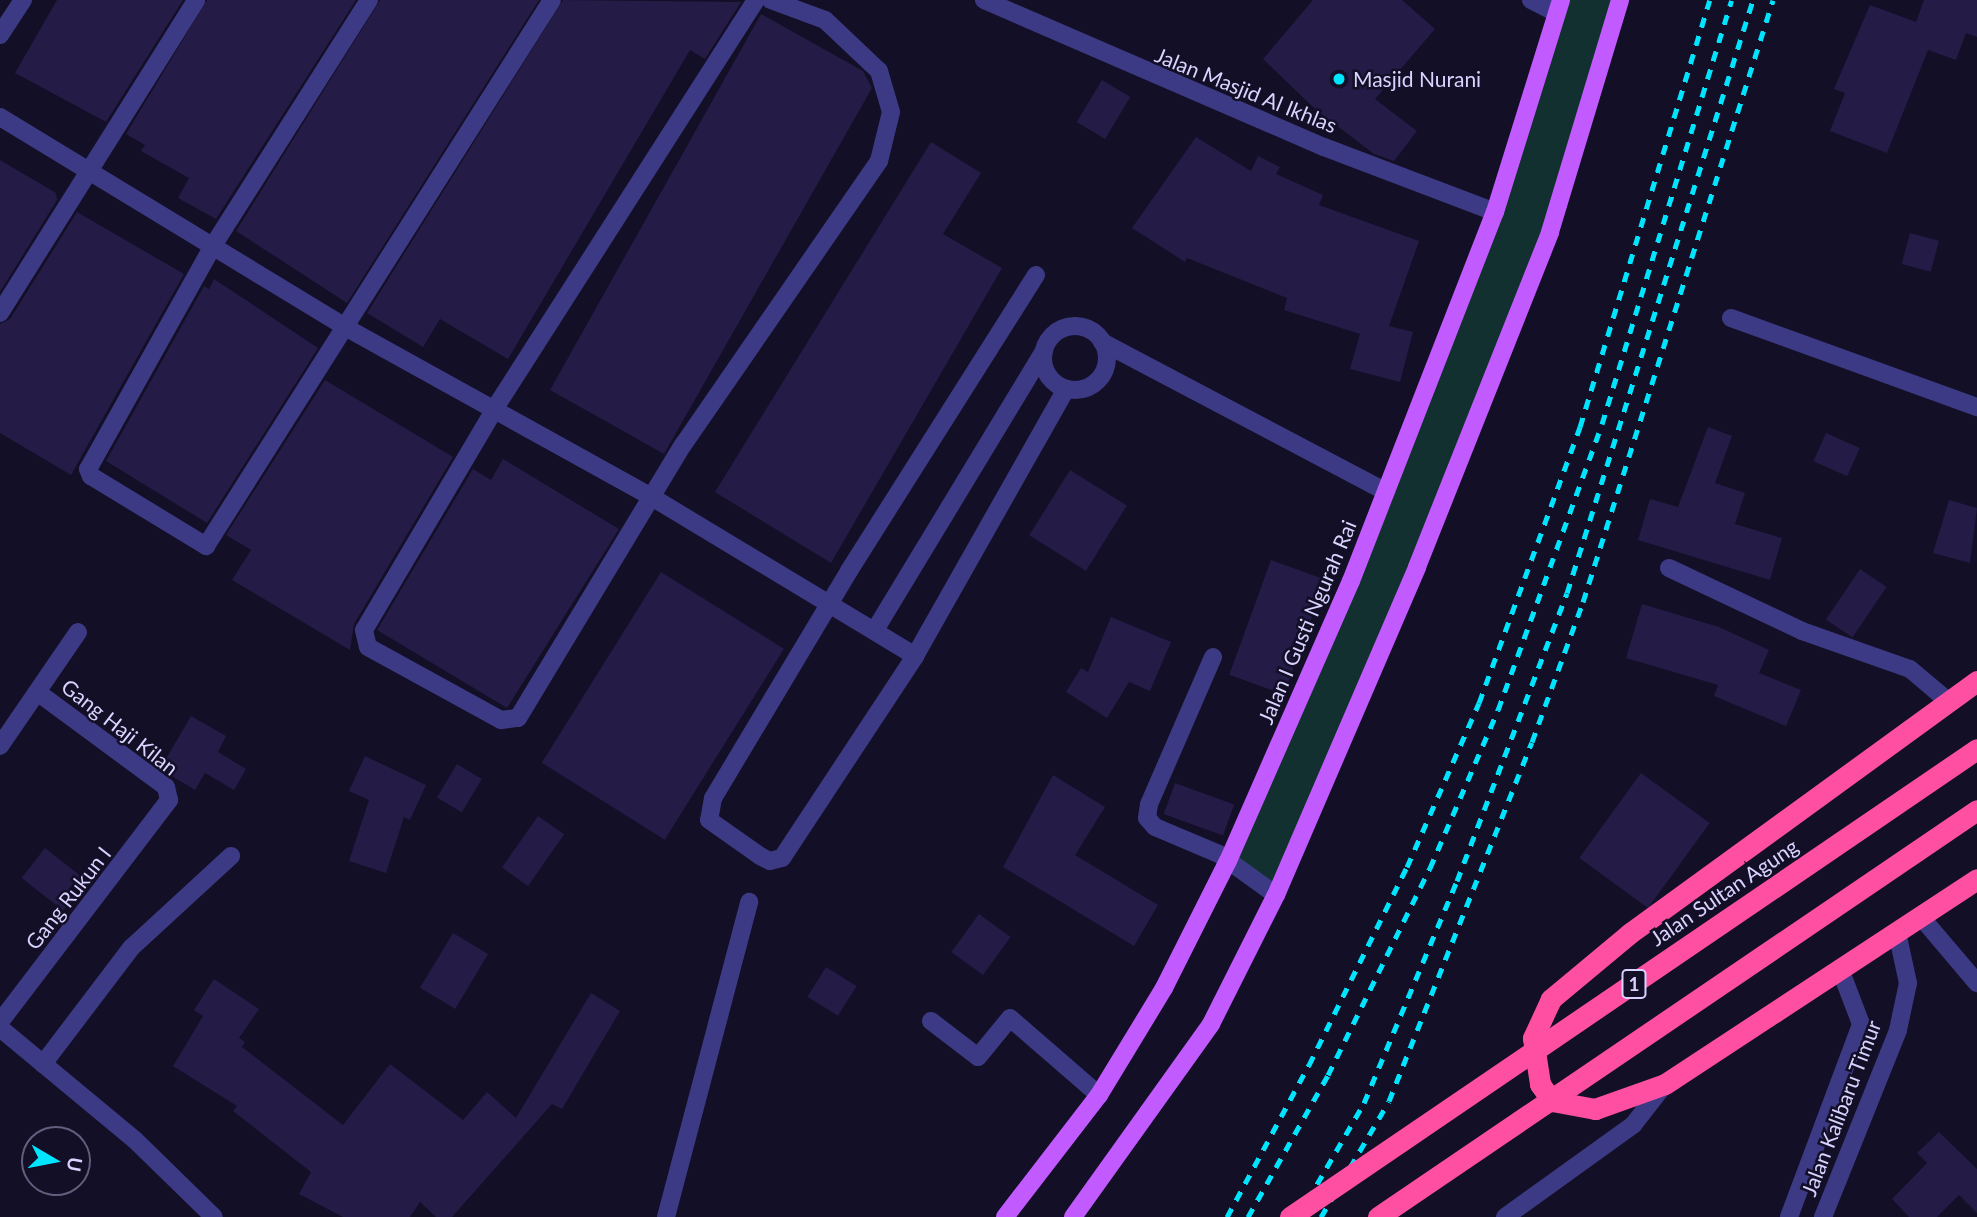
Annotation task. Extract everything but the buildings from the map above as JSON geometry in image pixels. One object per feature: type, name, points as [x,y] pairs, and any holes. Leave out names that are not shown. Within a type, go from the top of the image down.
[{"type":"highway","points":[[1977,681],[1629,934],[1551,999],[1532,1038],[1532,1056],[1552,1101],[1595,1109],[1665,1084],[1977,879]]},
{"type":"highway","name":"Jalan Sultan Agung","points":[[1290,1217],[1977,749]]},
{"type":"highway","name":"1","points":[[1378,1217],[1977,810]]},
{"type":"main road","points":[[1073,1217],[1210,1024],[1276,895],[1417,567],[1550,232],[1620,0]]},
{"type":"main road","name":"Jalan I Gusti Ngurah Rai","points":[[1005,1217],[1099,1095],[1164,988],[1228,861],[1386,492],[1495,212],[1559,7]]},
{"type":"street","points":[[0,35],[23,0]]},
{"type":"street","points":[[0,313],[196,0]]},
{"type":"street","points":[[369,0],[214,244],[90,466],[91,476],[209,544],[552,0]]},
{"type":"street","points":[[756,0],[493,412],[363,639],[368,647],[501,720],[518,718],[655,499],[683,445],[879,161],[891,112],[880,71],[825,20],[771,0]]},
{"type":"street","name":"Jalan Masjid Al Ikhlas","points":[[984,0],[1299,136],[1495,212]]},
{"type":"street","points":[[1531,0],[1559,7]]},
{"type":"street","points":[[0,117],[88,172],[214,244],[345,327],[493,412],[655,499],[915,656]]},
{"type":"street","points":[[1036,275],[832,604],[709,810],[709,820],[770,862],[782,858],[915,656],[1066,389]]},
{"type":"street","points":[[1731,318],[1977,407]]},
{"type":"street","points":[[875,630],[1044,351],[1058,331],[1069,327],[1082,327],[1102,342],[1386,492]]},
{"type":"street","points":[[1044,351],[1047,375],[1066,389],[1091,386],[1100,377],[1106,353],[1102,342]]},
{"type":"street","points":[[1669,568],[1802,631],[1910,669],[1949,702]]},
{"type":"street","points":[[0,746],[78,632]]},
{"type":"street","points":[[1213,657],[1147,818],[1155,827],[1228,861],[1276,895]]},
{"type":"street","name":"Gang Haji Kilan","points":[[37,692],[166,787],[169,800]]},
{"type":"street","name":"Gang Rukun I","points":[[0,1022],[169,800]]},
{"type":"street","points":[[44,1064],[131,948],[231,856]]},
{"type":"street","points":[[666,1217],[749,902]]},
{"type":"street","points":[[1921,917],[1977,982]]},
{"type":"street","name":"Jalan Kalibaru Timur","points":[[1823,1217],[1898,1030],[1908,983],[1897,932]]},
{"type":"street","name":"Jalan Kalibaru Timur","points":[[1789,1217],[1861,1024],[1840,969]]},
{"type":"street","points":[[931,1021],[978,1057],[1010,1018],[1099,1095]]},
{"type":"street","points":[[0,1028],[135,1140],[214,1217]]},
{"type":"street","points":[[1505,1217],[1633,1125],[1665,1084]]},
{"type":"green space","points":[[1561,0],[1620,0],[1550,232],[1276,895],[1228,861],[1495,212]]},
{"type":"railway","points":[[1227,1217],[1309,1065],[1407,867],[1479,703],[1580,427],[1710,0]]},
{"type":"railway","points":[[1248,1217],[1328,1075],[1430,868],[1498,710],[1602,424],[1732,0]]},
{"type":"railway","points":[[1298,1217],[1364,1103],[1457,881],[1567,593],[1753,0]]},
{"type":"railway","points":[[1321,1217],[1389,1101],[1532,742],[1583,602],[1773,0]]},
{"type":"place","name":"Masjid Nurani","points":[[1339,79]]}]
